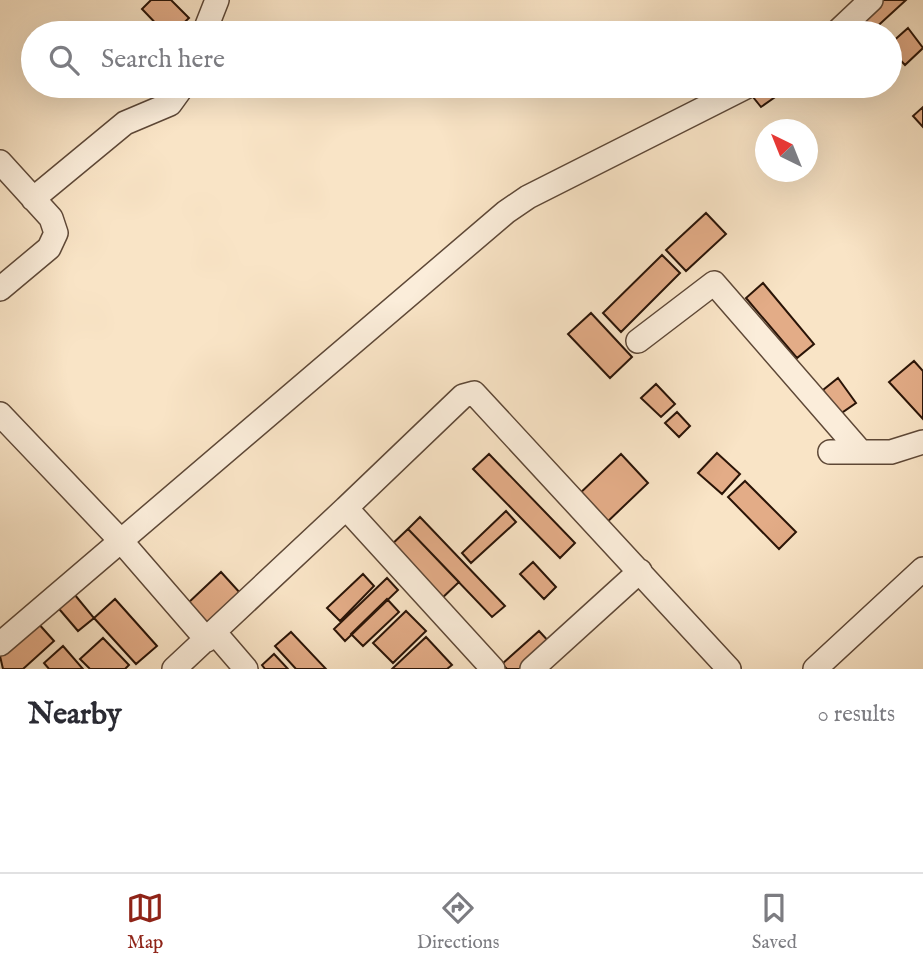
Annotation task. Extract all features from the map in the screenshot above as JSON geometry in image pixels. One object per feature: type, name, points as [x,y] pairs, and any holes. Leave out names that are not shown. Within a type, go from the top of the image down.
[{"type":"street","points":[[209,21],[217,0]]},
{"type":"street","points":[[849,21],[871,0]]},
{"type":"street","points":[[33,199],[125,123],[170,104],[174,98]]},
{"type":"street","points":[[0,644],[506,212],[528,197],[724,98]]},
{"type":"street","points":[[0,162],[55,224],[54,240],[36,260],[0,289]]},
{"type":"street","points":[[638,341],[714,283],[860,451]]},
{"type":"street","points":[[174,669],[211,637],[463,396],[474,393],[729,669]]},
{"type":"street","points":[[0,414],[211,637],[246,669]]},
{"type":"street","points":[[830,452],[891,452],[923,442]]},
{"type":"street","points":[[346,508],[493,669]]},
{"type":"street","points":[[815,669],[923,569]]},
{"type":"street","points":[[532,669],[640,571]]},
{"type":"building","points":[[151,0],[171,0],[189,18],[186,21],[154,21],[142,9]]},
{"type":"building","points":[[878,0],[906,0],[883,21],[856,21]]},
{"type":"building","points":[[908,28],[923,48],[905,65],[902,62],[902,33]]},
{"type":"building","points":[[754,98],[774,98],[761,107]]},
{"type":"building","points":[[923,107],[923,127],[913,116]]},
{"type":"building","points":[[706,213],[726,234],[686,271],[666,250]]},
{"type":"building","points":[[662,255],[680,273],[621,332],[603,313]]},
{"type":"building","points":[[763,283],[814,344],[797,358],[746,298]]},
{"type":"building","points":[[591,313],[632,357],[610,378],[568,334]]},
{"type":"building","points":[[914,361],[923,371],[923,419],[889,382]]},
{"type":"building","points":[[838,378],[856,403],[840,414],[823,390]]},
{"type":"building","points":[[656,384],[675,404],[661,417],[641,398]]},
{"type":"building","points":[[677,412],[690,426],[679,437],[665,423]]},
{"type":"building","points":[[717,453],[740,474],[722,494],[698,473]]},
{"type":"building","points":[[489,454],[575,543],[560,558],[473,469]]},
{"type":"building","points":[[621,454],[648,483],[603,526],[576,497]]},
{"type":"building","points":[[745,481],[796,532],[779,549],[728,497]]},
{"type":"building","points":[[506,511],[516,522],[471,563],[462,553]]},
{"type":"building","points":[[420,517],[505,606],[492,617],[408,529]]},
{"type":"building","points":[[408,529],[459,582],[439,601],[388,548]]},
{"type":"building","points":[[533,562],[556,587],[544,599],[520,574]]},
{"type":"building","points":[[221,572],[241,594],[207,625],[187,604]]},
{"type":"building","points":[[363,574],[374,586],[340,621],[327,608]]},
{"type":"building","points":[[387,578],[398,590],[345,641],[334,629]]},
{"type":"building","points":[[70,589],[94,618],[78,631],[54,603]]},
{"type":"building","points":[[115,599],[157,646],[136,664],[94,618]]},
{"type":"building","points":[[387,599],[399,612],[363,646],[351,634]]},
{"type":"building","points":[[406,611],[426,631],[393,663],[373,643]]},
{"type":"building","points":[[37,622],[54,641],[23,669],[3,669],[0,656]]},
{"type":"building","points":[[539,631],[552,645],[525,669],[507,669],[502,664]]},
{"type":"building","points":[[291,632],[326,669],[296,669],[275,646]]},
{"type":"building","points":[[426,637],[452,665],[447,669],[392,669]]},
{"type":"building","points":[[103,638],[129,665],[125,669],[90,669],[80,659]]},
{"type":"building","points":[[63,646],[83,669],[49,669],[44,663]]},
{"type":"building","points":[[274,654],[288,669],[265,669],[262,665]]}]
